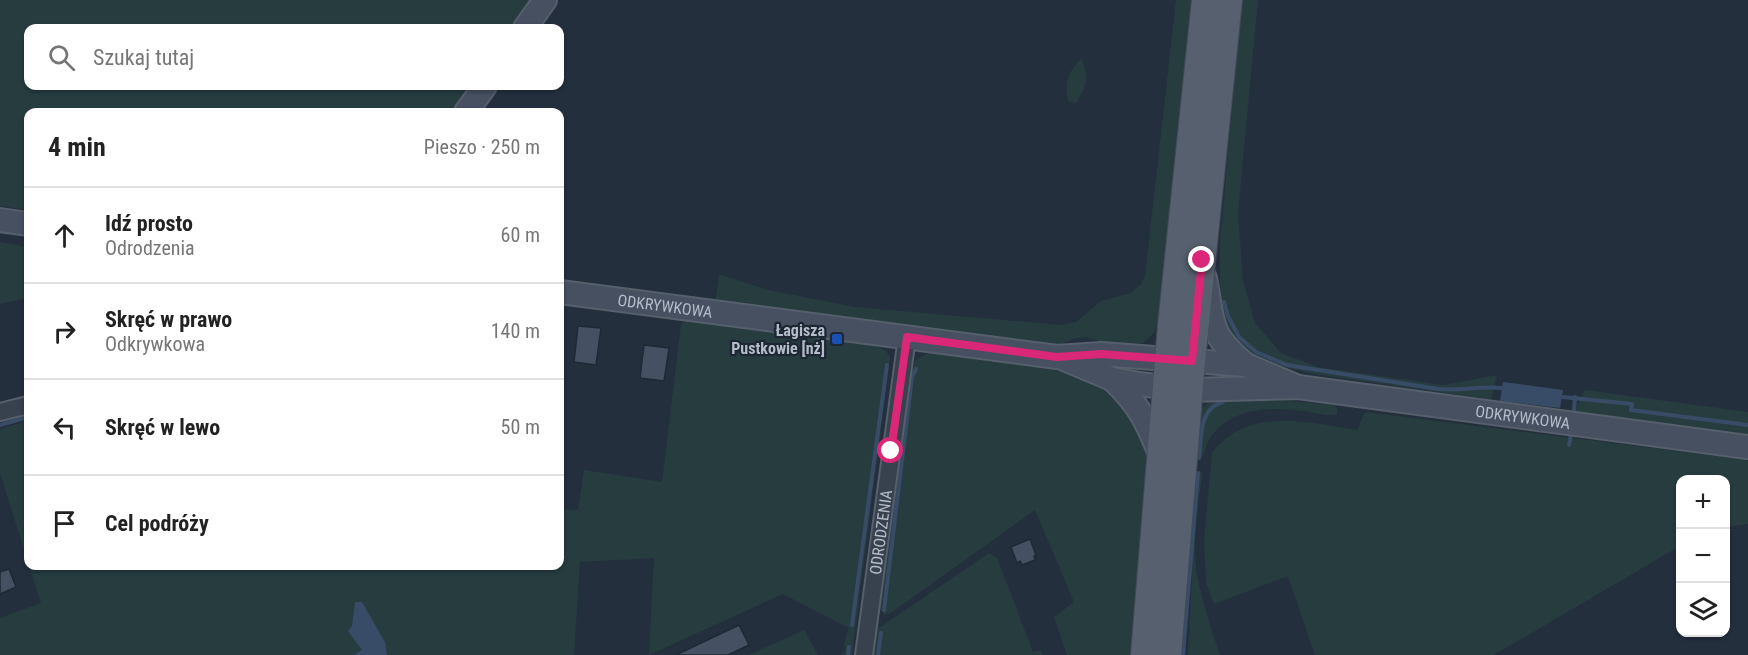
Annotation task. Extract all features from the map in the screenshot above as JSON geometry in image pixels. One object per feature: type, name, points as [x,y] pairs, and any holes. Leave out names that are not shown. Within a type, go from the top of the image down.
[{"type":"main road","points":[[1168,655],[1177,388],[1205,0]]},
{"type":"main road","points":[[1179,360],[1202,260],[1229,0]]},
{"type":"main road","points":[[1144,655],[1160,454],[1177,388]]},
{"type":"street","points":[[528,24],[545,0]]},
{"type":"street","points":[[469,108],[482,90]]},
{"type":"street","points":[[0,220],[24,223]]},
{"type":"street","name":"ODKRYWKOWA","points":[[1202,260],[1212,324],[1227,349],[1246,365],[1298,387]]},
{"type":"street","name":"ODKRYWKOWA","points":[[564,293],[1057,357],[1101,354],[1246,365]]},
{"type":"street","name":"ODRODZENIA","points":[[864,655],[907,337]]},
{"type":"street","name":"ODKRYWKOWA","points":[[1057,357],[1112,379],[1177,388],[1298,387],[1748,447]]},
{"type":"street","name":"ODKRYWKOWA","points":[[1112,379],[1129,395],[1148,422],[1160,454]]},
{"type":"street","points":[[0,412],[24,406]]},
{"type":"green space","points":[[0,0],[537,0],[519,24],[24,24],[24,90],[471,90],[458,108],[24,108],[24,209],[0,206]]},
{"type":"green space","points":[[1176,0],[1192,0],[1159,312],[1155,332],[1144,342],[1133,348],[1114,346],[1086,337],[1073,339],[1059,346],[715,304],[719,274],[768,290],[855,307],[1061,325],[1076,322],[1101,301],[1131,293],[1141,284],[1145,276]]},
{"type":"green space","points":[[1242,0],[1258,0],[1238,213],[1243,281],[1255,323],[1281,353],[1318,367],[1443,385],[1497,375],[1491,400],[1315,374],[1264,363],[1241,347],[1227,329],[1220,300],[1220,243]]},
{"type":"green space","points":[[1081,59],[1086,72],[1086,82],[1076,103],[1069,102],[1068,79]]},
{"type":"green space","points":[[0,242],[24,246],[24,299],[0,304]]},
{"type":"green space","points":[[687,319],[875,345],[886,351],[890,357],[852,655],[841,655],[845,651],[844,643],[849,628],[783,594],[649,655],[654,558],[580,562],[574,655],[0,655],[0,618],[41,603],[30,570],[564,570],[564,509],[578,510],[584,470],[662,482],[681,325]]},
{"type":"green space","points":[[929,352],[1004,359],[1064,372],[1112,392],[1130,408],[1143,436],[1147,455],[1132,655],[1067,655],[1054,617],[1074,602],[1035,510],[892,612],[885,615],[880,609],[910,371],[916,360]]},
{"type":"green space","points":[[1585,390],[1748,412],[1748,434],[1573,414]]},
{"type":"green space","points":[[1277,397],[1290,401],[1335,405],[1337,414],[1326,415],[1296,410],[1269,409],[1242,414],[1219,427],[1210,438],[1203,456],[1192,454],[1200,410],[1211,400]]},
{"type":"green space","points":[[1365,412],[1748,460],[1748,524],[1730,526],[1730,475],[1676,475],[1676,548],[1494,655],[1315,655],[1288,576],[1214,604],[1206,583],[1204,540],[1212,453],[1227,438],[1243,428],[1261,423],[1298,421],[1357,430]]},
{"type":"green space","points":[[24,422],[24,549],[0,473],[0,429]]},
{"type":"green space","points":[[1193,471],[1202,472],[1195,536],[1195,561],[1204,605],[1220,655],[1188,655],[1192,574],[1186,576]]},
{"type":"green space","points":[[989,553],[997,558],[1033,652],[1041,650],[1043,655],[872,655],[875,629]]},
{"type":"green space","points":[[804,630],[818,655],[749,655]]},
{"type":"water","points":[[1503,382],[1563,390],[1560,408],[1500,401]]},
{"type":"water","points":[[355,602],[362,602],[385,642],[387,655],[354,655],[362,650],[348,631],[352,626]]},
{"type":"building","points":[[578,326],[601,328],[596,365],[574,362]]},
{"type":"building","points":[[644,345],[669,348],[664,381],[640,378]]},
{"type":"building","points":[[1030,539],[1036,555],[1035,560],[1022,565],[1020,561],[1017,563],[1011,547]]},
{"type":"building","points":[[9,569],[16,587],[0,594],[0,572]]},
{"type":"building","points":[[739,625],[749,645],[728,655],[676,655]]},
{"type":"waterway","points":[[1224,302],[1228,316],[1239,337],[1256,352],[1287,365],[1438,389],[1502,388]]},
{"type":"waterway","points":[[852,625],[887,365]]},
{"type":"waterway","points":[[884,610],[912,377],[916,369]]},
{"type":"waterway","points":[[1563,397],[1632,404],[1631,410],[1748,425]]},
{"type":"waterway","points":[[1574,410],[1575,397]]},
{"type":"waterway","points":[[1199,458],[1205,417],[1209,410],[1223,402]]},
{"type":"waterway","points":[[0,425],[24,418]]},
{"type":"waterway","points":[[1569,445],[1571,434]]},
{"type":"waterway","points":[[1183,655],[1198,473]]},
{"type":"waterway","points":[[878,655],[881,633]]},
{"type":"waterway","points":[[848,655],[849,647]]},
{"type":"place","name":"Łagisza Pustkowie [nż]","points":[[837,339]]},
{"type":"route","points":[[891,451],[907,337],[1057,357],[1101,354],[1192,361],[1202,260]]}]
